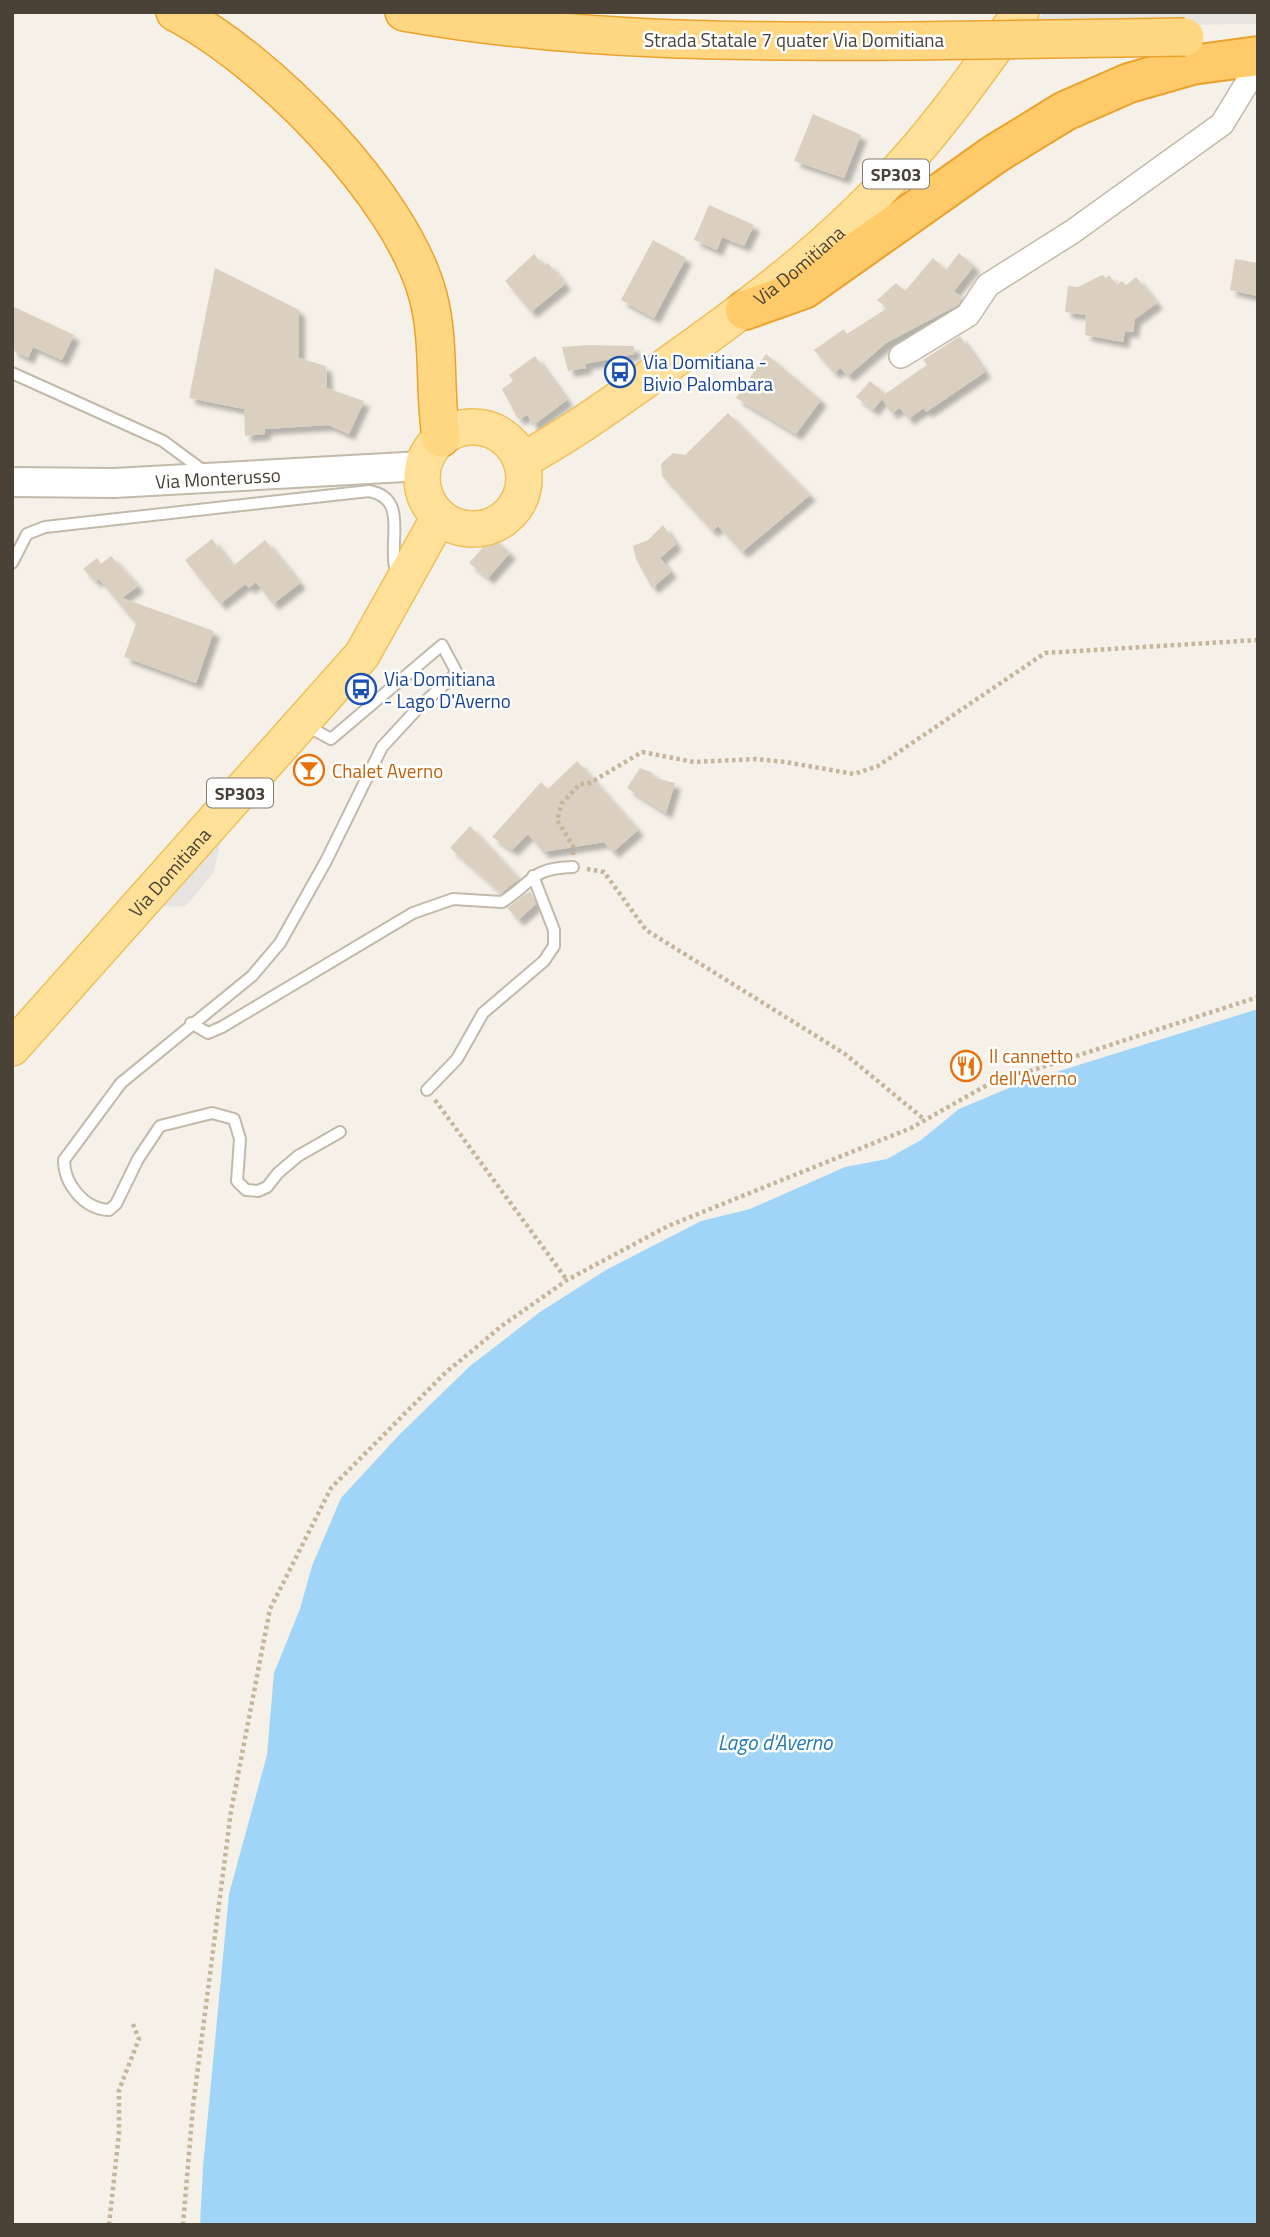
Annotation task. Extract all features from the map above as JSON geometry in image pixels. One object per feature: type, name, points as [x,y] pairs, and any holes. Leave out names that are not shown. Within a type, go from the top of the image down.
[{"type":"highway","points":[[175,12],[255,65],[319,126],[373,194],[409,247],[429,298],[432,452]]},
{"type":"highway","name":"Strada Statale 7 quater Via Domitiana","points":[[404,12],[554,31],[663,40],[911,41],[1185,37]]},
{"type":"highway","points":[[1185,37],[1258,36]]},
{"type":"highway","points":[[745,310],[804,289],[995,154],[1065,111],[1129,83],[1192,65],[1258,56]]},
{"type":"main road","name":"Via Domitiana","points":[[521,461],[561,440],[745,310],[819,250],[896,174],[962,93],[1021,12]]},
{"type":"main road","points":[[466,427],[480,427],[505,438],[521,461],[524,474],[519,500],[502,520],[477,530],[451,525],[439,517],[424,494],[432,452],[466,427]]},
{"type":"main road","name":"Via Domitiana","points":[[12,1048],[362,655],[439,517]]},
{"type":"street","points":[[901,356],[968,315],[988,285],[1072,232],[1222,124],[1258,65]]},
{"type":"street","name":"Via Monterusso","points":[[12,482],[114,483],[212,477],[432,452]]},
{"type":"lane","points":[[12,373],[163,441],[212,477]]},
{"type":"lane","points":[[12,563],[27,534],[45,527],[369,491],[382,493],[392,503],[396,523],[391,549],[395,567],[406,576]]},
{"type":"lane","points":[[302,723],[331,740],[442,645],[457,673],[419,707],[382,747],[326,861],[279,943],[252,976],[191,1023],[121,1083],[64,1160],[64,1173],[69,1186],[97,1210],[109,1210],[116,1204],[138,1158],[160,1126],[212,1112],[234,1119],[240,1139],[237,1181],[246,1190],[258,1191],[267,1187],[278,1172],[298,1156],[340,1132]]},
{"type":"lane","points":[[191,1023],[208,1033],[413,914],[453,899],[502,902],[547,868],[573,866]]},
{"type":"lane","points":[[427,1090],[457,1059],[483,1013],[544,961],[554,946],[554,930],[533,876]]},
{"type":"path","points":[[925,1120],[845,1054],[646,930],[604,872],[573,866],[573,846],[557,820],[562,803],[580,784],[590,783],[642,752],[694,762],[756,759],[785,762],[854,774],[878,766],[1045,653],[1258,640]]},
{"type":"path","points":[[183,2225],[193,2106],[231,1811],[270,1609],[331,1488],[444,1374],[503,1325],[567,1280],[668,1226],[925,1120],[987,1085],[1258,998]]},
{"type":"path","points":[[427,1090],[567,1280]]},
{"type":"path","points":[[109,2225],[119,2133],[119,2090],[139,2039],[133,2024]]},
{"type":"shaded area","points":[[1044,12],[1258,12],[1258,24],[1034,26]]},
{"type":"shaded area","points":[[223,830],[214,872],[186,906],[154,907],[167,892],[181,886]]},
{"type":"water","name":"Lago d'Averno","points":[[1258,1009],[1258,2225],[200,2225],[229,1894],[267,1755],[274,1673],[300,1609],[312,1566],[341,1498],[399,1435],[470,1366],[540,1312],[606,1270],[701,1221],[750,1209],[845,1167],[887,1159],[921,1140],[959,1109],[1021,1083]]},
{"type":"building","points":[[813,114],[861,135],[844,178],[794,161]]},
{"type":"building","points":[[709,205],[754,225],[744,246],[722,237],[717,250],[694,240]]},
{"type":"building","points":[[653,240],[686,258],[654,318],[621,300]]},
{"type":"building","points":[[959,253],[974,266],[954,291],[962,298],[958,305],[886,343],[848,376],[840,368],[834,373],[814,350],[844,329],[847,334],[887,308],[877,300],[896,283],[905,291],[933,258],[946,270]]},
{"type":"building","points":[[534,254],[544,266],[548,263],[565,284],[531,312],[505,281]]},
{"type":"building","points":[[1235,259],[1258,263],[1258,296],[1230,290]]},
{"type":"building","points":[[215,268],[299,310],[299,358],[326,366],[327,388],[364,401],[349,434],[328,425],[265,429],[265,434],[245,436],[244,409],[189,398]]},
{"type":"building","points":[[1102,275],[1106,278],[1109,275],[1117,285],[1122,281],[1126,285],[1136,277],[1157,303],[1135,319],[1133,332],[1125,331],[1123,342],[1085,335],[1086,315],[1065,312],[1068,286],[1078,287]]},
{"type":"building","points":[[12,306],[74,335],[62,360],[33,347],[28,358],[12,350]]},
{"type":"building","points":[[960,336],[985,372],[926,412],[924,408],[908,419],[900,408],[891,413],[882,399],[873,410],[856,397],[870,381],[885,394],[927,365],[923,360]]},
{"type":"building","points":[[634,346],[634,354],[585,364],[586,368],[568,371],[562,347]]},
{"type":"building","points":[[766,354],[821,400],[796,434],[736,398]]},
{"type":"building","points":[[535,356],[567,400],[532,426],[528,415],[518,419],[502,389],[513,381],[509,375]]},
{"type":"building","points":[[728,413],[810,495],[742,552],[718,526],[712,531],[662,476],[661,464],[673,453],[685,455]]},
{"type":"building","points":[[663,525],[676,544],[660,558],[671,572],[652,588],[636,559],[633,546],[648,540]]},
{"type":"building","points":[[492,537],[510,553],[488,578],[469,563]]},
{"type":"building","points":[[212,539],[233,566],[265,540],[300,583],[273,604],[256,582],[249,588],[245,584],[220,604],[185,560]]},
{"type":"building","points":[[111,556],[138,586],[122,598],[214,631],[196,683],[124,657],[136,624],[99,579],[95,581],[83,569],[97,558],[101,564]]},
{"type":"building","points":[[577,761],[638,830],[613,852],[604,842],[543,852],[528,834],[512,850],[492,837],[541,782],[548,789]]},
{"type":"building","points":[[640,768],[653,773],[652,777],[675,783],[666,813],[627,788]]},
{"type":"building","points":[[470,826],[519,879],[501,893],[450,848]]},
{"type":"building","points":[[530,891],[536,904],[518,920],[507,908]]},
{"type":"place","name":"Via Domitiana - Bivio Palombara","points":[[620,372]]},
{"type":"place","name":"Via Domitiana - Lago D'Averno","points":[[361,689]]},
{"type":"place","name":"Chalet Averno","points":[[309,770]]},
{"type":"place","name":"Il cannetto dell'Averno","points":[[966,1066]]}]
